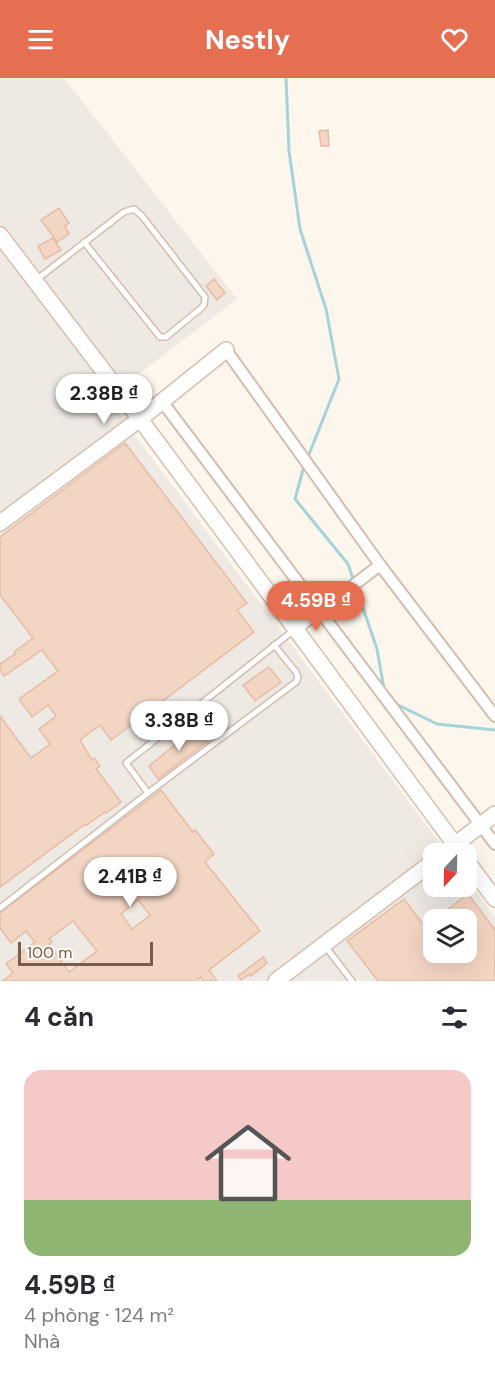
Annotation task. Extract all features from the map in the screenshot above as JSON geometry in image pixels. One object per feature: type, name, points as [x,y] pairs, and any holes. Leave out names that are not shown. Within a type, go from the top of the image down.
[{"type":"street","points":[[0,235],[140,418],[296,629],[448,843]]},
{"type":"street","points":[[0,523],[226,350],[380,564],[495,716]]},
{"type":"street","points":[[161,400],[495,844]]},
{"type":"street","points":[[296,629],[380,564]]},
{"type":"street","points":[[461,843],[495,814]]},
{"type":"street","points":[[276,981],[423,869]]},
{"type":"street","points":[[477,874],[495,898]]},
{"type":"lane","points":[[35,281],[84,242],[124,212],[134,209],[142,216],[205,297],[204,305],[166,337],[160,337],[84,242]]},
{"type":"lane","points":[[148,793],[126,764],[296,629]]},
{"type":"lane","points":[[0,908],[296,682],[298,677],[296,672],[274,645]]},
{"type":"lane","points":[[324,944],[352,981]]},
{"type":"shaded area","points":[[0,78],[64,78],[237,299],[107,398],[440,843],[423,843],[423,897],[477,897],[477,893],[495,917],[495,981],[0,981]]},
{"type":"building","points":[[328,130],[329,146],[321,146],[319,131]]},
{"type":"building","points":[[59,208],[69,223],[65,226],[69,234],[57,242],[41,220]]},
{"type":"building","points":[[53,238],[61,250],[45,259],[38,246]]},
{"type":"building","points":[[214,279],[225,293],[217,300],[206,286]]},
{"type":"building","points":[[125,443],[247,603],[237,610],[254,632],[111,740],[100,725],[80,740],[92,760],[94,758],[100,766],[96,769],[121,802],[84,825],[0,887],[0,716],[31,758],[50,744],[39,729],[56,716],[48,705],[32,717],[19,699],[58,671],[42,650],[4,676],[0,670],[0,664],[33,638],[0,595],[0,537]]},
{"type":"building","points":[[269,667],[281,682],[255,701],[243,685]]},
{"type":"building","points":[[219,709],[226,719],[218,724],[211,714]]},
{"type":"building","points":[[198,726],[209,740],[158,779],[149,766]]},
{"type":"building","points":[[161,790],[193,832],[195,830],[214,854],[205,862],[260,931],[209,970],[217,981],[203,981],[201,977],[196,981],[3,981],[13,973],[6,964],[35,942],[26,931],[11,943],[0,928],[0,913]],"holes":[[[138,900],[150,915],[132,929],[121,914]],[[73,921],[97,951],[69,972],[49,944],[52,942],[49,939]]]},
{"type":"building","points":[[464,897],[470,897],[495,930],[495,981],[378,981],[347,941],[404,899],[423,924],[423,963],[477,963],[477,909],[448,909]]},
{"type":"building","points":[[263,957],[267,963],[251,976],[250,974],[241,980],[238,976]]},
{"type":"waterway","points":[[286,78],[289,151],[300,229],[326,309],[339,379],[308,457]]},
{"type":"waterway","points":[[304,466],[295,499],[348,564],[377,649],[384,689]]},
{"type":"waterway","points":[[394,703],[437,724],[495,730]]}]
